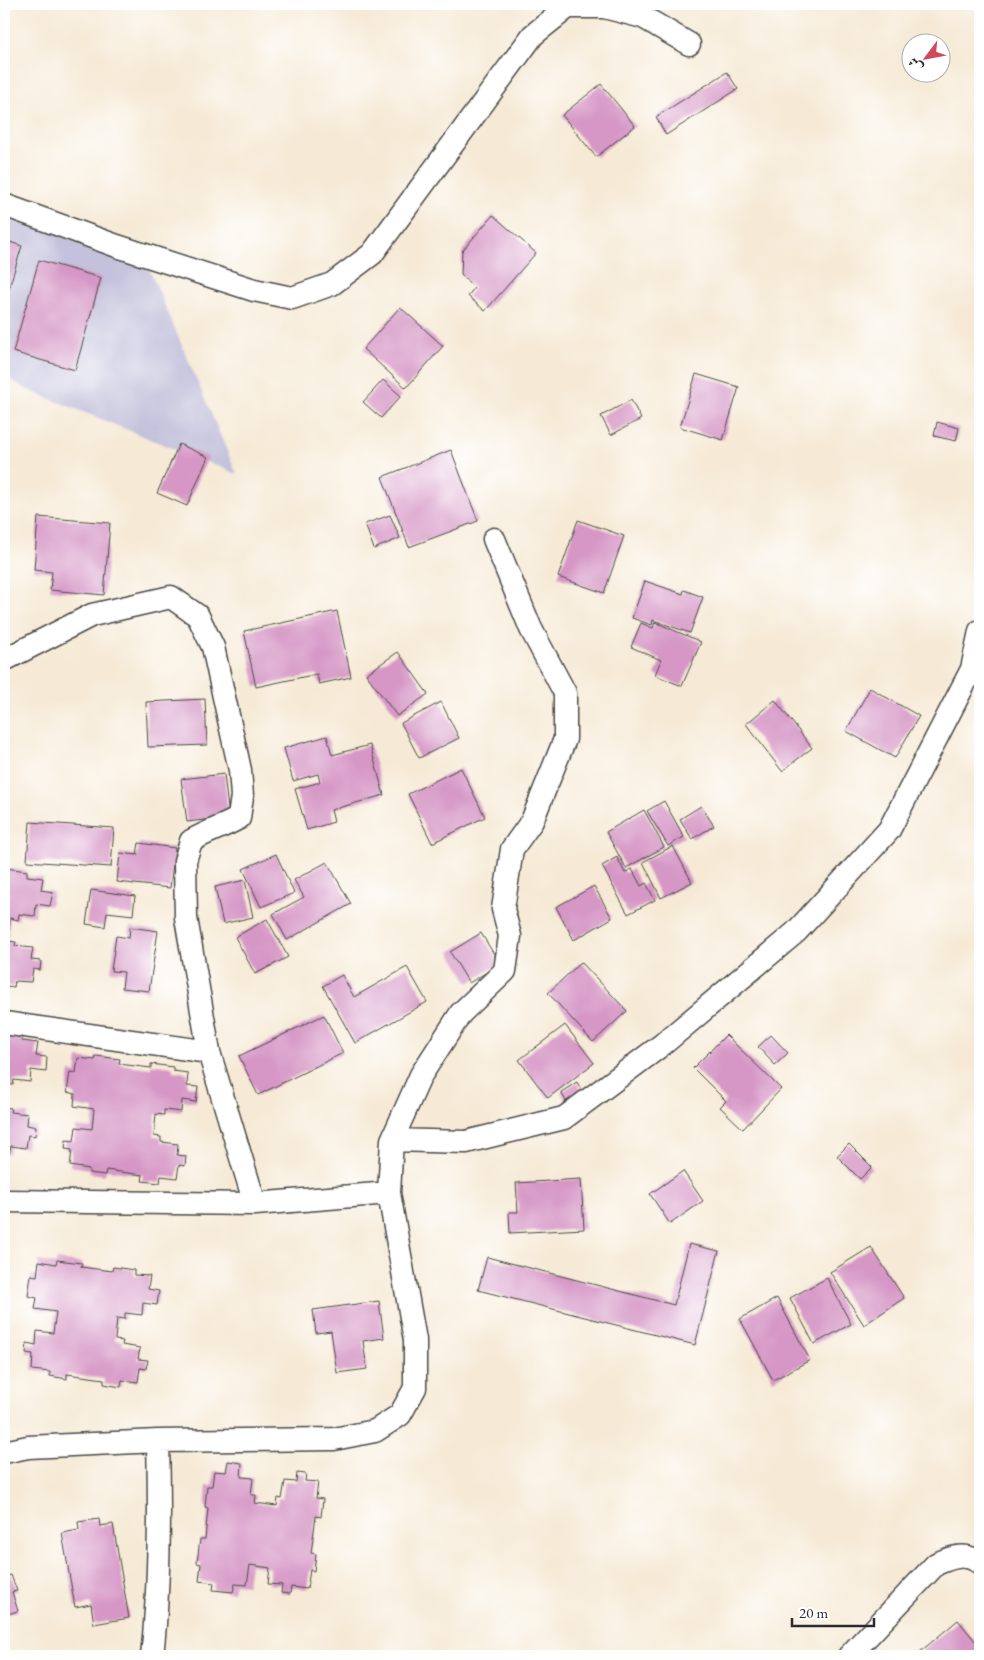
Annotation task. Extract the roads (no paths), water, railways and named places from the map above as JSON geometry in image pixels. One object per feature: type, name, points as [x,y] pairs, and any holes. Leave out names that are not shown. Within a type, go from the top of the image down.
[{"type":"street","points":[[4,205],[117,246],[254,290],[292,298],[332,284],[372,254],[533,36],[568,6],[604,7],[643,17],[689,44]]},
{"type":"street","points":[[4,1452],[28,1447],[158,1441],[334,1439],[375,1431],[400,1415],[415,1388],[415,1340],[389,1193],[392,1140],[421,1075],[461,1013],[505,970],[510,936],[503,910],[512,849],[532,821],[565,739],[565,693],[531,629],[494,539]]},
{"type":"street","points":[[4,660],[92,615],[171,596],[198,616],[213,647],[240,770],[242,796],[239,818],[224,827],[206,832],[191,841],[185,861],[186,918],[209,1052],[254,1204]]},
{"type":"street","points":[[392,1140],[466,1142],[564,1118],[663,1044],[796,932],[889,830],[972,669],[980,631]]},
{"type":"street","points":[[4,1023],[209,1052]]},
{"type":"street","points":[[4,1201],[254,1204],[389,1193]]},
{"type":"street","points":[[152,1656],[158,1584],[160,1524],[158,1441]]},
{"type":"street","points":[[849,1656],[936,1564],[953,1556],[967,1556],[980,1563]]}]
